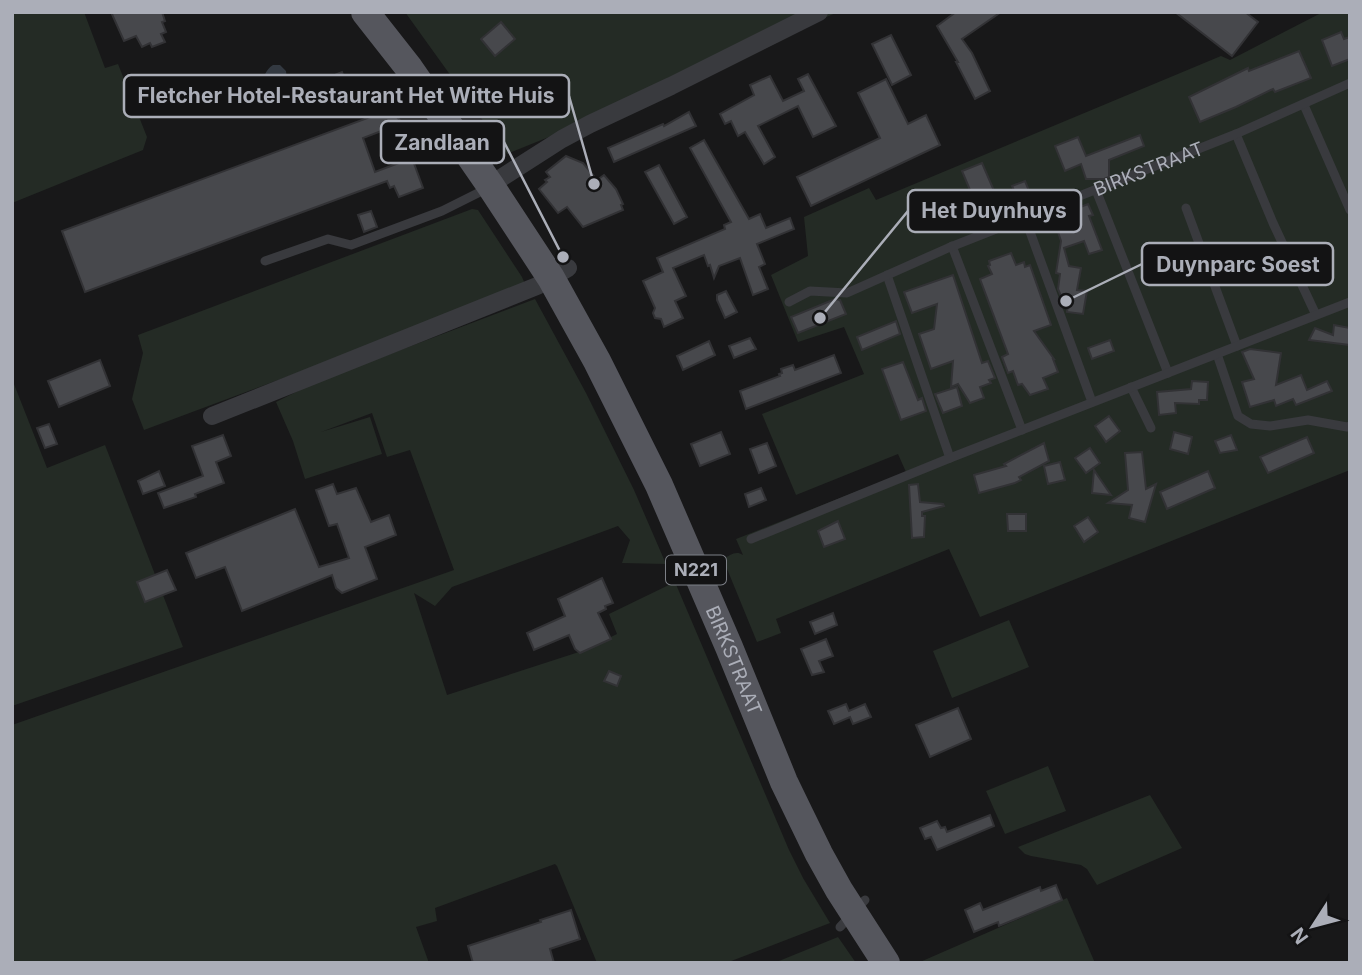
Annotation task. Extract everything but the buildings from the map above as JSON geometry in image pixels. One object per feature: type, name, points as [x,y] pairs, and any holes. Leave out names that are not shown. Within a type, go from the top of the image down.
[{"type":"main road","name":"BIRKSTRAAT","points":[[365,12],[409,68],[490,185],[559,273],[597,361],[659,485],[784,782],[819,854],[886,963]]},
{"type":"street","points":[[490,185],[590,124],[819,12]]},
{"type":"street","points":[[212,416],[537,286],[559,273]]},
{"type":"lane","name":"BIRKSTRAAT","points":[[789,302],[810,291],[847,292],[952,246],[1237,134],[1350,83]]},
{"type":"lane","points":[[1304,105],[1350,210]]},
{"type":"lane","points":[[1237,134],[1273,223],[1316,315]]},
{"type":"lane","points":[[265,261],[328,239],[351,245],[442,211],[490,185]]},
{"type":"lane","points":[[1096,190],[1168,373]]},
{"type":"lane","points":[[1186,208],[1237,346]]},
{"type":"lane","points":[[1025,218],[1092,402]]},
{"type":"lane","points":[[952,246],[1022,429]]},
{"type":"lane","points":[[887,275],[950,458]]},
{"type":"lane","points":[[751,539],[1022,429],[1350,302]]},
{"type":"lane","points":[[1217,354],[1238,416],[1251,424],[1270,426],[1307,420],[1350,426]]},
{"type":"lane","points":[[1131,387],[1151,428]]},
{"type":"shaded area","points":[[12,12],[84,12],[105,68],[118,64],[147,137],[143,150],[12,203]]},
{"type":"shaded area","points":[[405,12],[838,12],[507,154]]},
{"type":"shaded area","points":[[1323,12],[1350,12],[1350,470],[980,617],[949,549],[776,619],[781,633],[757,642],[723,559],[735,553],[743,555],[736,539],[906,472],[898,454],[796,495],[762,414],[864,374],[844,327],[798,342],[771,275],[808,256],[804,217],[869,188],[876,200],[1221,56],[1230,60]]},
{"type":"shaded area","points":[[273,65],[280,65],[286,71],[294,97],[285,106],[273,110],[263,102],[261,94],[264,77]]},
{"type":"shaded area","points":[[472,209],[478,210],[525,284],[434,322],[144,430],[132,399],[143,353],[138,335]]},
{"type":"shaded area","points":[[535,299],[634,490],[666,564],[622,563],[630,540],[618,526],[452,587],[435,606],[414,593],[447,695],[582,651],[617,634],[609,614],[675,582],[789,850],[830,923],[726,963],[597,963],[555,864],[435,908],[437,921],[416,927],[429,963],[12,963],[12,725],[454,570],[410,450],[387,457],[372,413],[321,432],[370,417],[382,454],[305,479],[293,441],[276,402],[316,382]]},
{"type":"shaded area","points":[[12,379],[47,468],[105,445],[183,647],[12,706]]},
{"type":"shaded area","points":[[1009,620],[1029,667],[952,698],[933,651]]},
{"type":"shaded area","points":[[1048,766],[1066,811],[1005,834],[986,791]]},
{"type":"shaded area","points":[[1150,795],[1182,848],[1097,885],[1087,869],[1081,865],[1031,856],[1018,847]]},
{"type":"shaded area","points":[[1067,898],[1095,963],[920,962]]},
{"type":"shaded area","points":[[838,937],[856,963],[774,963]]},
{"type":"place","name":"Fletcher Hotel-Restaurant Het Witte Huis","points":[[594,184]]},
{"type":"place","name":"Zandlaan","points":[[563,257]]},
{"type":"place","name":"Duynparc Soest","points":[[1066,301]]},
{"type":"place","name":"Het Duynhuys","points":[[820,318]]}]
